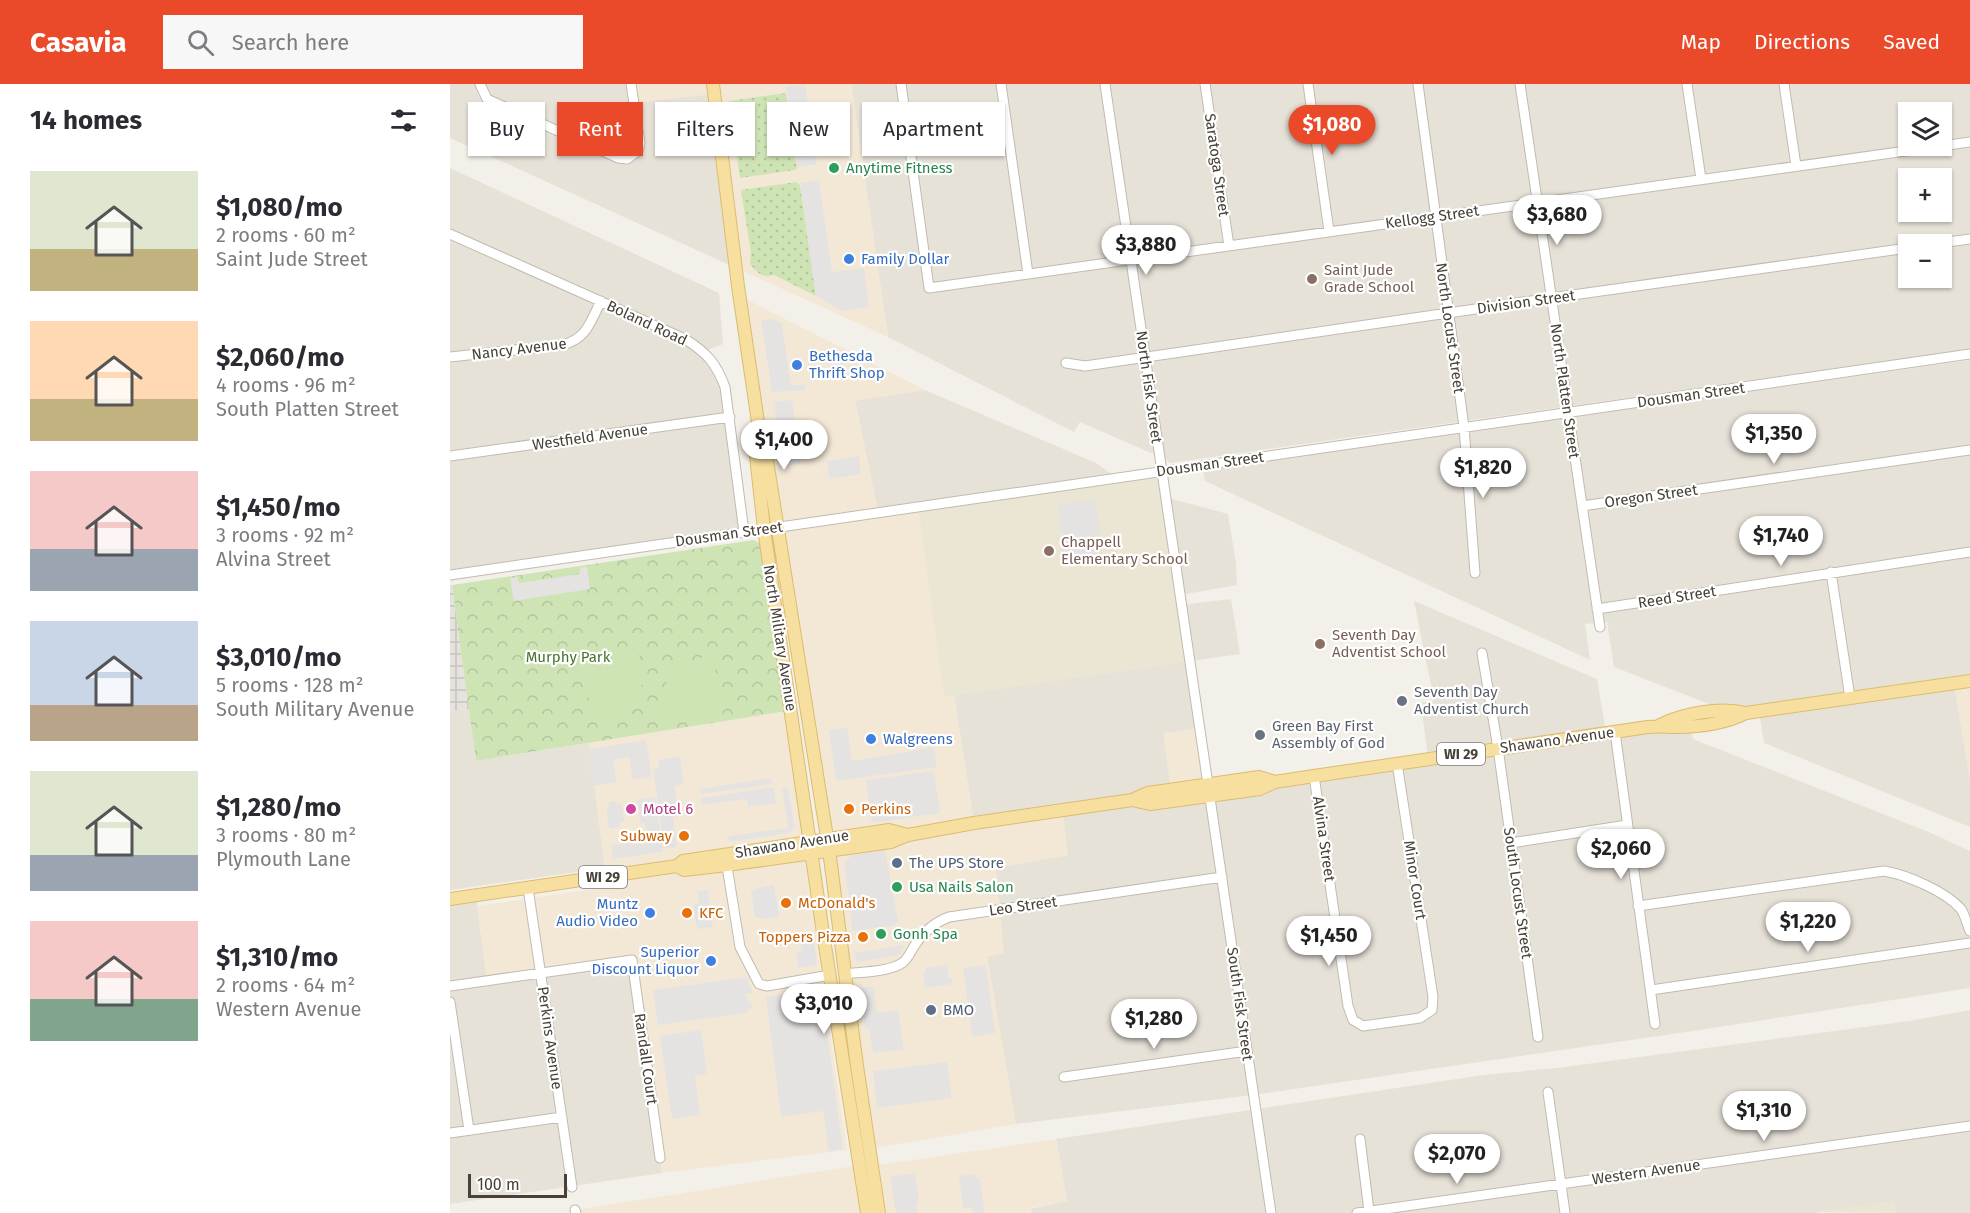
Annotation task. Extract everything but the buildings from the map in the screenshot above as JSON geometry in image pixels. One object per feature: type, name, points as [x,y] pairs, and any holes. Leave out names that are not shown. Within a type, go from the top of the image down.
[{"type":"main road","name":"North Military Avenue","points":[[713,84],[738,286],[758,422],[765,448],[778,527],[820,846]]},
{"type":"main road","name":"North Military Avenue","points":[[758,422],[755,447],[764,529],[794,732],[820,846]]},
{"type":"main road","name":"Shawano Avenue","points":[[450,899],[677,866],[684,870],[726,860],[820,846],[891,842],[908,835],[974,823],[1132,800],[1150,804],[1209,790],[1260,789],[1275,782],[1397,763],[1660,725],[1689,726],[1735,718],[1746,713],[1970,681]]},
{"type":"main road","points":[[820,846],[845,974],[879,1213]]},
{"type":"main road","points":[[820,846],[830,975],[867,1213]]},
{"type":"street","points":[[480,84],[487,99],[618,158],[627,159],[638,151],[640,143],[631,84]]},
{"type":"street","name":"Kellogg Street","points":[[900,84],[929,288],[1970,142]]},
{"type":"street","points":[[1001,84],[1028,274]]},
{"type":"street","name":"North Fisk Street","points":[[1105,84],[1209,790]]},
{"type":"street","name":"Saratoga Street","points":[[1205,84],[1229,246]]},
{"type":"street","points":[[1308,84],[1329,231]]},
{"type":"street","name":"North Locust Street","points":[[1418,84],[1464,427],[1475,573]]},
{"type":"street","name":"North Platten Street","points":[[1520,84],[1600,627]]},
{"type":"street","points":[[1687,84],[1701,179]]},
{"type":"street","points":[[1784,84],[1796,166]]},
{"type":"street","name":"Boland Road","points":[[450,234],[686,339],[704,351],[718,369],[725,387],[744,532]]},
{"type":"street","points":[[1952,241],[1970,239]]},
{"type":"street","name":"Division Street","points":[[1066,363],[1085,366],[1145,358],[1898,249]]},
{"type":"street","name":"Nancy Avenue","points":[[450,357],[573,342],[584,334],[601,301]]},
{"type":"street","name":"Dousman Street","points":[[450,575],[1970,354]]},
{"type":"street","name":"Westfield Avenue","points":[[450,456],[730,417]]},
{"type":"street","name":"Oregon Street","points":[[1582,506],[1970,450]]},
{"type":"street","name":"Reed Street","points":[[1597,609],[1970,552]]},
{"type":"street","points":[[1831,573],[1850,698]]},
{"type":"street","points":[[1482,653],[1498,748]]},
{"type":"street","points":[[1615,732],[1655,1024]]},
{"type":"street","name":"South Locust Street","points":[[1498,748],[1538,1037]]},
{"type":"street","name":"Minor Court","points":[[1397,763],[1433,997]]},
{"type":"street","name":"Alvina Street","points":[[1314,776],[1348,1006],[1353,1020],[1363,1026],[1420,1018],[1432,1010],[1433,997]]},
{"type":"street","name":"South Fisk Street","points":[[1209,790],[1271,1213]]},
{"type":"street","points":[[1511,843],[1626,825]]},
{"type":"street","points":[[726,860],[740,947],[759,984],[766,986],[830,975]]},
{"type":"street","points":[[1638,906],[1884,871],[1898,873],[1946,896],[1962,911],[1970,931]]},
{"type":"street","name":"Leo Street","points":[[845,974],[901,964],[926,930],[940,920],[949,917],[1222,877]]},
{"type":"street","name":"Perkins Avenue","points":[[528,888],[572,1187]]},
{"type":"street","points":[[1651,990],[1970,943]]},
{"type":"street","name":"Randall Court","points":[[541,973],[632,960],[660,1158]]},
{"type":"street","points":[[450,986],[541,973]]},
{"type":"street","points":[[450,1002],[469,1130]]},
{"type":"street","points":[[1064,1077],[1247,1051]]},
{"type":"street","points":[[1548,1092],[1565,1213]]},
{"type":"street","points":[[450,1133],[562,1117]]},
{"type":"street","name":"Western Avenue","points":[[1357,1213],[1970,1126]]},
{"type":"street","points":[[1360,1139],[1369,1211]]},
{"type":"shaded area","points":[[450,84],[631,84],[714,94],[715,102],[655,102],[655,156],[722,156],[736,268],[490,156],[545,156],[545,102],[468,102],[468,146],[450,138]]},
{"type":"shaded area","points":[[631,84],[851,84],[888,337],[736,268],[722,156],[755,156],[755,102],[715,102],[714,94],[634,102]]},
{"type":"shaded area","points":[[805,84],[808,102],[788,102],[786,87]]},
{"type":"shaded area","points":[[851,84],[1970,84],[1970,349],[1170,463],[1165,459],[1162,451],[1151,453],[1080,422],[1074,432],[888,337]]},
{"type":"shaded area","points":[[796,156],[816,156],[817,164],[798,168]]},
{"type":"shaded area","points":[[450,168],[719,293],[723,344],[705,351],[718,369],[744,532],[450,575]]},
{"type":"shaded area","points":[[819,180],[832,272],[864,268],[869,307],[843,311],[816,296],[800,183]]},
{"type":"shaded area","points":[[740,296],[925,390],[855,401],[878,512],[918,507],[944,696],[954,695],[974,823],[1063,811],[1068,855],[996,868],[1004,953],[987,957],[1016,1124],[869,1149]]},
{"type":"shaded area","points":[[774,319],[782,324],[791,386],[805,384],[806,390],[772,392],[761,320]]},
{"type":"shaded area","points":[[1970,360],[1970,674],[1748,706],[1710,709],[1709,704],[1614,667],[1607,622],[1585,624],[1590,660],[1205,481],[1203,470]]},
{"type":"shaded area","points":[[925,390],[1096,463],[1117,478],[878,512],[855,400]]},
{"type":"shaded area","points":[[792,400],[801,464],[782,466],[774,402]]},
{"type":"shaded area","points":[[859,456],[861,474],[829,479],[827,461]]},
{"type":"shaded area","name":"Chappell Elementary School","points":[[1162,471],[1190,661],[944,697],[918,507]]},
{"type":"shaded area","points":[[1165,497],[1228,514],[1237,585],[1180,595]]},
{"type":"shaded area","points":[[1095,499],[1100,532],[1095,533],[1098,554],[1064,559],[1058,505]]},
{"type":"shaded area","points":[[587,567],[590,589],[514,601],[510,578],[517,577],[519,583],[580,574],[580,568]]},
{"type":"shaded area","points":[[450,585],[452,585],[469,709],[450,711]]},
{"type":"shaded area","points":[[1231,599],[1240,654],[1190,661],[1200,728],[1172,801],[1428,758],[1421,703],[1434,700],[1414,601],[1597,679],[1606,733],[1689,726],[1693,739],[1931,833],[1970,851],[1970,988],[1253,1095],[1016,1124],[987,957],[996,867],[1068,855],[974,823],[954,695],[1189,661],[1181,605]]},
{"type":"shaded area","points":[[1970,681],[1970,780],[1954,683]]},
{"type":"shaded area","points":[[1955,689],[1970,780],[1970,827],[1764,743],[1760,718]]},
{"type":"shaded area","points":[[469,709],[476,761],[589,743],[605,868],[450,890],[450,711]]},
{"type":"shaded area","points":[[787,711],[806,868],[847,1150],[662,1173],[632,961],[487,981],[477,906],[607,887],[589,743]]},
{"type":"shaded area","points":[[847,727],[852,761],[934,747],[937,767],[836,781],[829,730]]},
{"type":"shaded area","points":[[1200,728],[1208,784],[1171,790],[1163,733]]},
{"type":"shaded area","points":[[646,740],[652,777],[633,780],[629,757],[613,760],[617,782],[594,786],[589,749]]},
{"type":"shaded area","points":[[680,756],[684,784],[675,786],[679,816],[673,817],[677,847],[664,849],[653,769],[659,768],[658,760]]},
{"type":"shaded area","points":[[934,771],[940,813],[872,823],[866,780]]},
{"type":"shaded area","points":[[771,778],[772,784],[701,794],[700,789]]},
{"type":"shaded area","points":[[774,787],[776,803],[748,807],[747,799],[702,805],[701,798]]},
{"type":"shaded area","points":[[788,787],[794,827],[792,831],[729,842],[728,836],[788,828],[782,788]]},
{"type":"shaded area","points":[[655,797],[663,852],[613,859],[611,845],[648,840],[645,823],[641,824],[637,800]]},
{"type":"shaded area","points":[[616,801],[617,805],[622,804],[624,822],[619,822],[620,827],[609,829],[606,810],[609,809],[608,802]]},
{"type":"shaded area","points":[[885,850],[898,921],[896,925],[852,931],[844,864],[851,855]]},
{"type":"shaded area","points":[[774,884],[779,917],[761,919],[755,917],[751,890]]},
{"type":"shaded area","points":[[708,890],[713,927],[697,929],[693,904],[699,903],[697,892]]},
{"type":"shaded area","points":[[476,896],[487,981],[632,960],[662,1173],[450,1204],[450,899]]},
{"type":"shaded area","points":[[813,936],[817,965],[798,968],[796,953],[802,952],[800,938]]},
{"type":"shaded area","points":[[905,945],[901,953],[896,956],[856,962],[855,953]]},
{"type":"shaded area","points":[[947,965],[949,978],[952,978],[953,984],[925,988],[923,974],[925,968]]},
{"type":"shaded area","points":[[986,965],[995,1033],[972,1037],[963,968]]},
{"type":"shaded area","points":[[747,977],[753,993],[746,994],[747,1001],[751,1001],[752,1008],[747,1010],[747,1013],[658,1025],[653,990]]},
{"type":"shaded area","points":[[873,986],[877,1013],[898,1010],[904,1050],[873,1053],[869,1028],[865,1028],[860,988]]},
{"type":"shaded area","points":[[821,988],[843,1149],[829,1151],[823,1111],[781,1117],[766,997]]},
{"type":"shaded area","points":[[1970,1010],[1970,1213],[1896,1213],[1894,1202],[1814,1213],[1031,1213],[1030,1209],[1067,1201],[1056,1139],[1483,1075],[1557,1068],[1909,1021]]},
{"type":"shaded area","points":[[701,1030],[707,1074],[695,1076],[700,1115],[672,1119],[660,1036]]},
{"type":"shaded area","points":[[947,1062],[952,1098],[877,1108],[873,1071]]},
{"type":"shaded area","points":[[1056,1139],[1067,1201],[1030,1208],[1030,1213],[879,1213],[872,1166]]},
{"type":"shaded area","points":[[860,1165],[867,1213],[576,1213],[575,1210]]},
{"type":"shaded area","points":[[915,1173],[919,1200],[916,1204],[917,1213],[896,1213],[890,1177]]},
{"type":"shaded area","points":[[973,1174],[980,1180],[985,1213],[973,1213],[972,1207],[963,1209],[959,1176]]},
{"type":"shaded area","points":[[1894,1201],[1896,1213],[1814,1212]]},
{"type":"green space","points":[[786,93],[787,102],[767,102],[767,156],[795,156],[797,168],[795,170],[740,178],[737,156],[755,156],[755,102],[729,101]]},
{"type":"green space","points":[[796,182],[800,185],[816,296],[774,275],[763,275],[750,264],[751,253],[741,190]]},
{"type":"green space","name":"Murphy Park","points":[[754,540],[762,545],[787,711],[476,761],[452,585]]},
{"type":"green space","points":[[636,647],[643,672],[639,696],[625,716],[603,731],[578,674],[580,671]]},
{"type":"green space","points":[[713,655],[723,713],[718,717],[660,726],[661,698],[670,678],[687,664]]},
{"type":"place","name":"Anytime Fitness","points":[[834,168]]},
{"type":"place","name":"Family Dollar","points":[[849,259]]},
{"type":"place","name":"Saint Jude Grade School","points":[[1312,279]]},
{"type":"place","name":"Bethesda Thrift Shop","points":[[797,365]]},
{"type":"place","name":"Chappell Elementary School","points":[[1049,551]]},
{"type":"place","name":"Seventh Day Adventist School","points":[[1320,644]]},
{"type":"place","name":"Seventh Day Adventist Church","points":[[1402,701]]},
{"type":"place","name":"Green Bay First Assembly of God","points":[[1260,735]]},
{"type":"place","name":"Walgreens","points":[[871,739]]},
{"type":"place","name":"Motel 6","points":[[631,809]]},
{"type":"place","name":"Perkins","points":[[849,809]]},
{"type":"place","name":"Subway","points":[[684,836]]},
{"type":"place","name":"The UPS Store","points":[[897,863]]},
{"type":"place","name":"Usa Nails Salon","points":[[897,887]]},
{"type":"place","name":"McDonald's","points":[[786,903]]},
{"type":"place","name":"Muntz Audio Video","points":[[650,913]]},
{"type":"place","name":"KFC","points":[[687,913]]},
{"type":"place","name":"Gonh Spa","points":[[881,934]]},
{"type":"place","name":"Toppers Pizza","points":[[863,937]]},
{"type":"place","name":"Superior Discount Liquor","points":[[711,961]]},
{"type":"place","name":"BMO","points":[[931,1010]]}]
